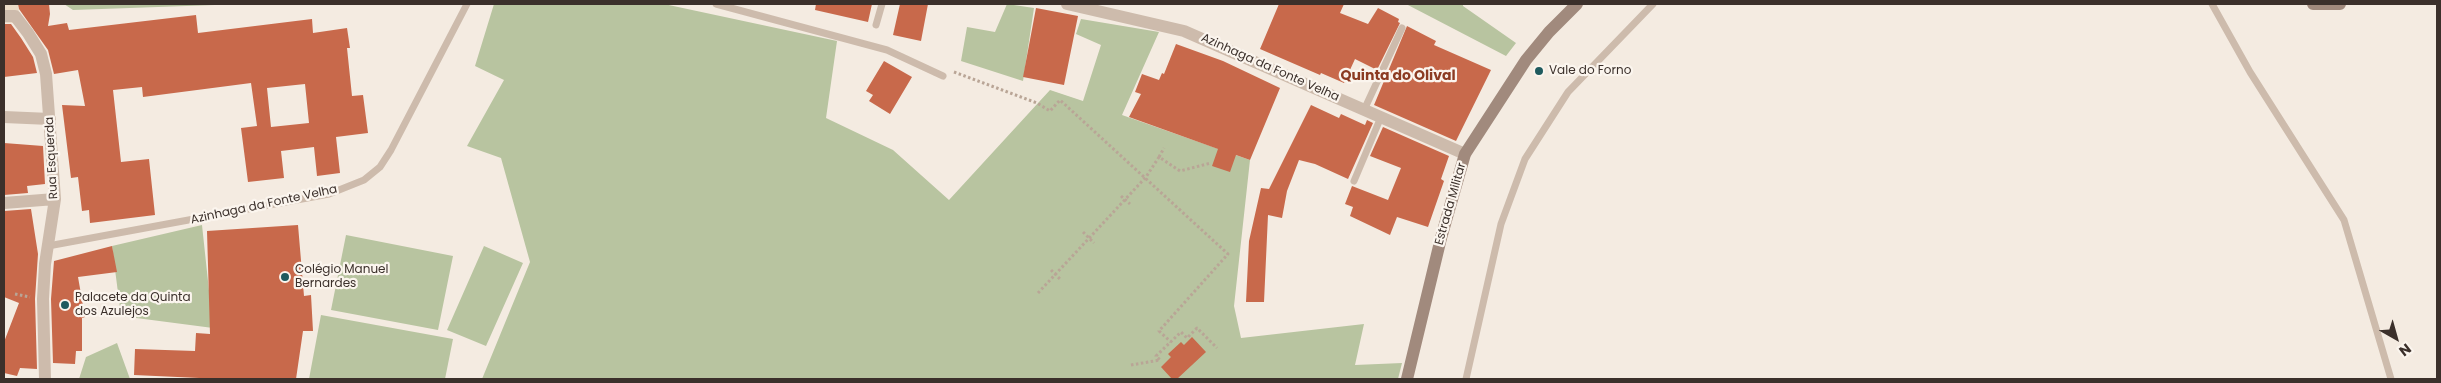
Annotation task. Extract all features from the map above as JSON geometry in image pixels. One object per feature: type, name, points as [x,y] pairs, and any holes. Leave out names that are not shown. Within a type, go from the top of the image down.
[{"type":"street","name":"Azinhaga da Fonte Velha","points":[[1067,4],[1184,31],[1465,154]]},
{"type":"street","name":"Estrada Militar","points":[[1407,379],[1441,238],[1465,154],[1526,60],[1549,32],[1578,4]]},
{"type":"street","points":[[2313,4],[2340,4]]},
{"type":"street","name":"Rua Esquerda","points":[[4,16],[15,16],[41,54],[46,74],[55,199],[43,299],[45,379]]},
{"type":"street","points":[[4,118],[50,119]]},
{"type":"street","points":[[4,203],[55,199]]},
{"type":"lane","name":"Azinhaga da Fonte Velha","points":[[48,246],[329,194],[364,180],[380,167],[391,150],[467,4]]},
{"type":"lane","points":[[716,4],[886,50],[943,76]]},
{"type":"lane","points":[[876,26],[882,4]]},
{"type":"lane","points":[[1466,379],[1500,224],[1526,159],[1568,92],[1654,4]]},
{"type":"lane","points":[[2212,4],[2250,72],[2344,220],[2391,379]]},
{"type":"lane","points":[[1364,110],[1402,28]]},
{"type":"lane","points":[[1354,181],[1381,117]]},
{"type":"path","points":[[943,76],[947,69],[1037,103],[1050,111],[1060,100],[1228,254],[1160,331],[1171,342]]},
{"type":"path","points":[[1038,293],[1146,177],[1164,148]]},
{"type":"path","points":[[1159,157],[1180,171],[1210,163]]},
{"type":"path","points":[[1121,196],[1130,204]]},
{"type":"path","points":[[1083,232],[1094,243]]},
{"type":"path","points":[[1051,270],[1060,279]]},
{"type":"path","points":[[1131,365],[1160,360],[1156,356],[1181,332],[1187,338],[1197,328],[1217,348]]},
{"type":"green space","points":[[64,4],[243,4],[73,10]]},
{"type":"green space","points":[[494,4],[664,4],[837,41],[826,118],[893,150],[949,200],[1050,90],[1083,101],[1101,45],[1076,34],[1081,19],[1159,32],[1122,115],[1250,160],[1234,306],[1241,338],[1364,324],[1355,365],[1402,363],[1398,379],[482,379],[530,262],[501,158],[467,146],[504,80],[475,66]]},
{"type":"green space","points":[[1007,4],[1034,8],[1023,81],[961,61],[967,27],[995,32]]},
{"type":"green space","points":[[1406,4],[1463,4],[1463,6],[1516,43],[1506,56]]},
{"type":"green space","points":[[202,225],[213,328],[121,316],[112,246]]},
{"type":"green space","points":[[346,235],[453,256],[438,330],[331,310]]},
{"type":"green space","points":[[484,246],[523,263],[486,346],[447,330]]},
{"type":"green space","points":[[321,315],[453,339],[445,379],[309,379]]},
{"type":"green space","points":[[117,343],[130,379],[79,379],[86,357]]},
{"type":"shaded area","points":[[4,4],[18,4],[20,19],[14,23],[4,23]]},
{"type":"building","points":[[18,4],[49,4],[48,26],[67,23],[69,30],[196,15],[198,33],[312,19],[313,33],[347,28],[350,48],[347,48],[352,96],[363,95],[368,133],[336,137],[340,173],[317,176],[314,147],[281,151],[284,178],[248,182],[241,128],[257,126],[251,83],[143,97],[142,87],[113,90],[121,162],[149,159],[155,215],[90,223],[89,210],[82,211],[78,177],[71,178],[62,105],[85,106],[78,70],[54,74],[48,50],[19,9]],"holes":[[[305,84],[309,123],[271,127],[267,88]]]},
{"type":"building","points":[[816,4],[872,4],[868,22],[815,10]]},
{"type":"building","points":[[900,4],[928,4],[921,41],[893,35]]},
{"type":"building","points":[[1279,4],[1344,4],[1340,13],[1368,24],[1378,8],[1399,19],[1398,22],[1400,23],[1377,70],[1355,59],[1344,83],[1321,73],[1320,75],[1260,49]]},
{"type":"building","points":[[1036,8],[1078,16],[1064,85],[1023,77]]},
{"type":"building","points":[[4,24],[11,24],[21,38],[33,57],[37,73],[4,77]]},
{"type":"building","points":[[1407,26],[1436,41],[1434,45],[1491,70],[1456,141],[1374,105]]},
{"type":"building","points":[[1176,44],[1223,61],[1280,88],[1250,160],[1236,155],[1230,172],[1212,166],[1218,149],[1129,117],[1141,94],[1135,92],[1142,74],[1159,80],[1162,73],[1164,74]]},
{"type":"building","points":[[884,61],[912,77],[890,114],[869,101],[873,95],[866,91]]},
{"type":"building","points":[[1311,105],[1339,118],[1341,114],[1365,125],[1367,120],[1373,123],[1348,179],[1315,164],[1299,160],[1287,191],[1282,218],[1268,215],[1264,302],[1246,302],[1249,241],[1261,188],[1269,189]]},
{"type":"building","points":[[1383,127],[1449,156],[1441,179],[1444,181],[1428,227],[1397,217],[1390,235],[1350,216],[1353,207],[1345,204],[1352,186],[1388,200],[1401,168],[1370,156]]},
{"type":"building","points":[[4,143],[43,146],[45,184],[27,186],[28,193],[4,195]]},
{"type":"building","points":[[31,209],[38,254],[35,299],[37,369],[20,368],[17,376],[4,373],[4,342],[19,303],[4,297],[4,211]]},
{"type":"building","points":[[298,225],[304,296],[311,295],[313,331],[303,331],[296,379],[221,379],[134,375],[135,349],[195,351],[196,333],[210,334],[207,231]]},
{"type":"building","name":"Palacete da Quinta dos Azulejos","points":[[112,246],[117,272],[78,277],[85,317],[82,318],[82,351],[76,351],[75,364],[53,363],[51,299],[54,261]]},
{"type":"building","points":[[1192,337],[1206,352],[1177,379],[1172,379],[1161,367],[1171,357],[1168,354],[1181,342],[1184,345]]},
{"type":"place","name":"Vale do Forno","points":[[1539,71]]},
{"type":"place","name":"Colégio Manuel Bernardes","points":[[285,277]]},
{"type":"place","name":"Palacete da Quinta dos Azulejos","points":[[65,305]]},
{"type":"district","name":"Quinta do Olival","points":[[1398,76]]}]
